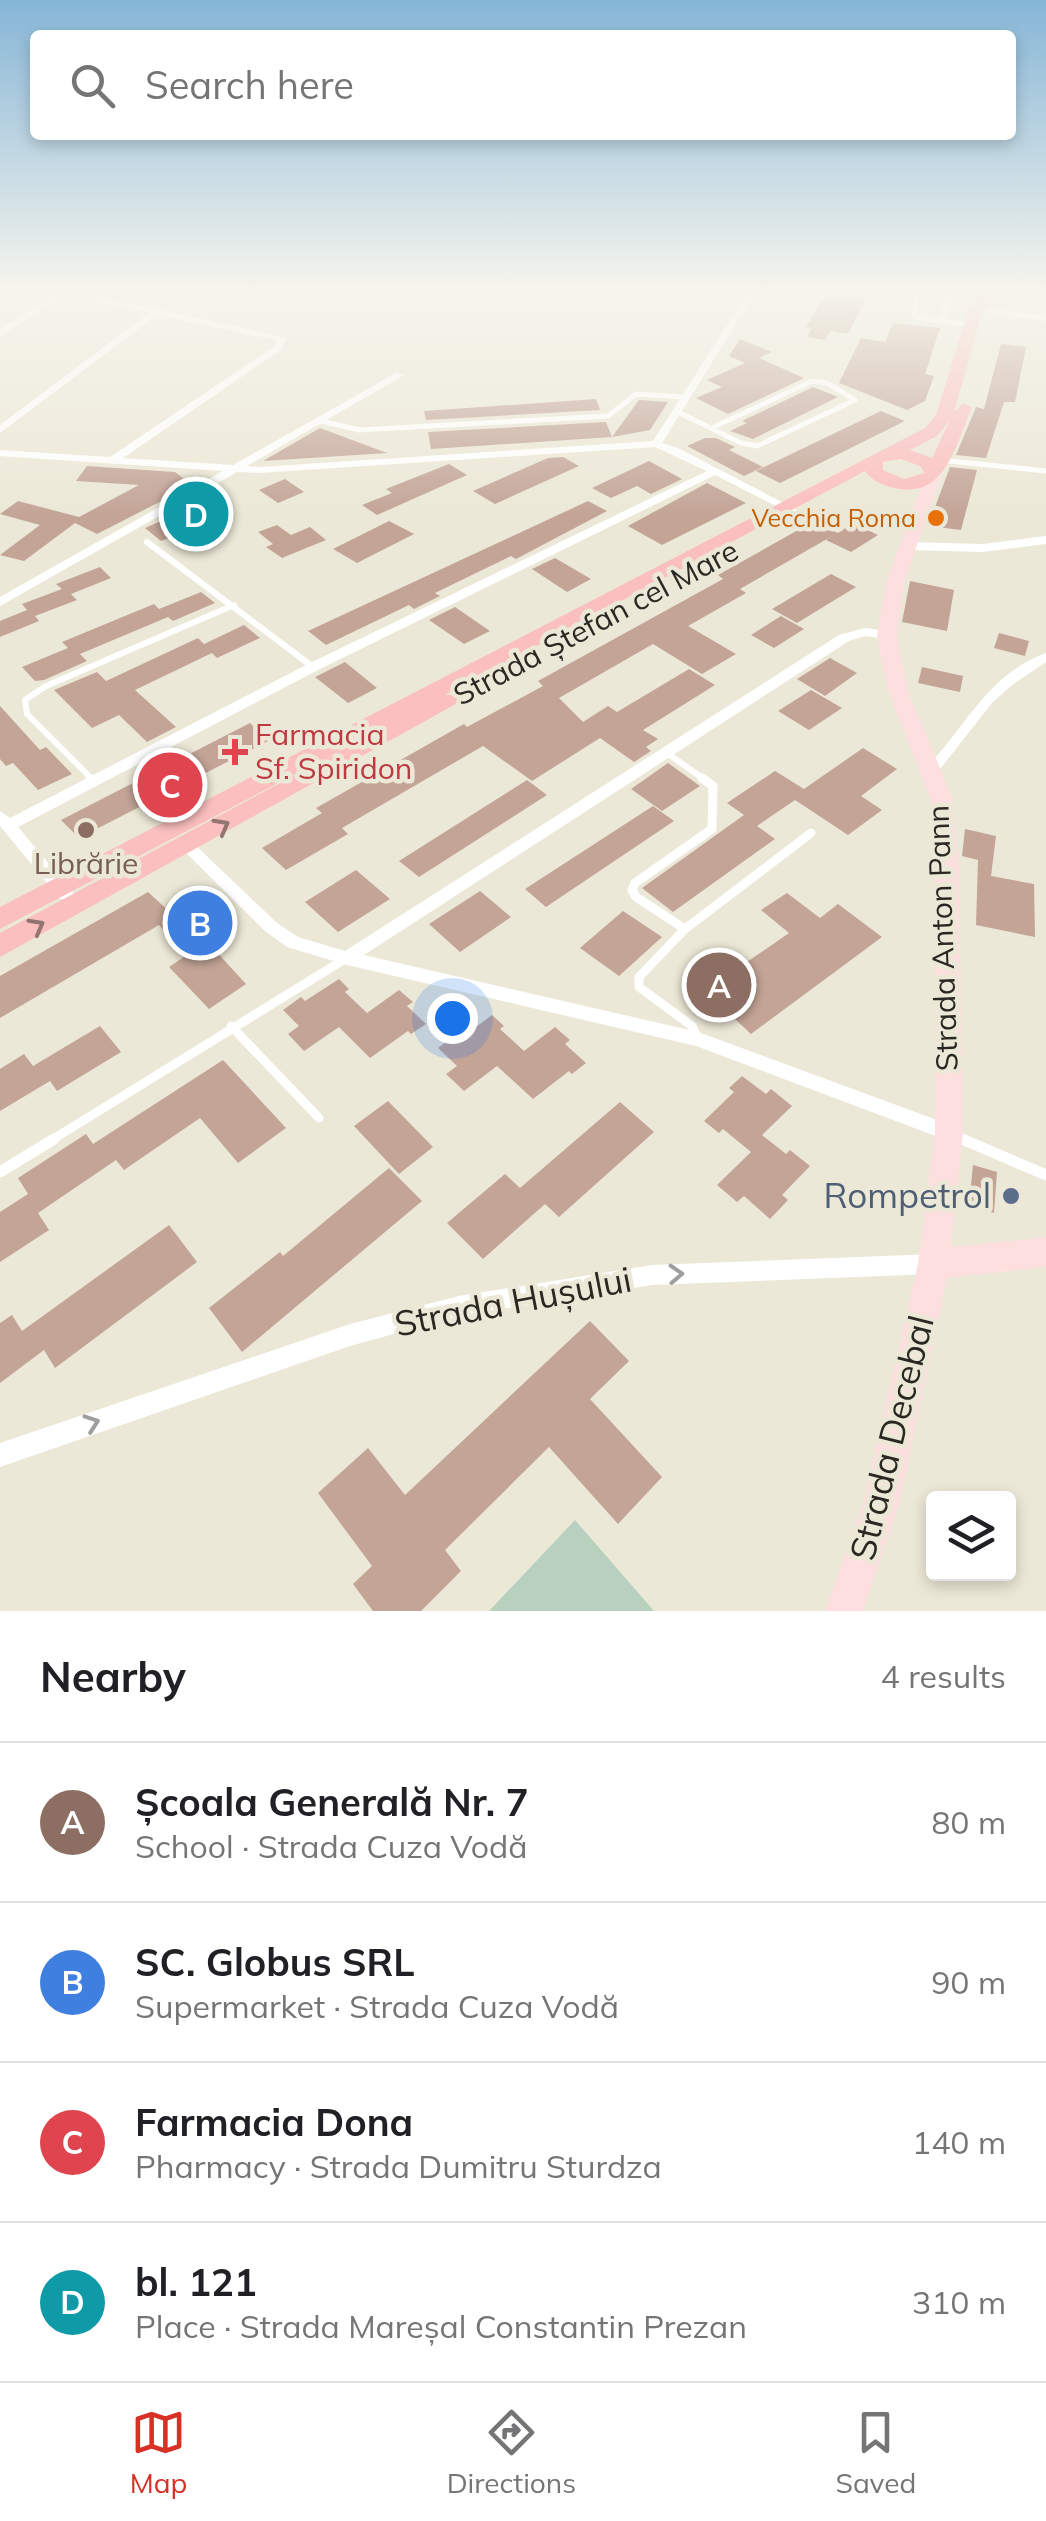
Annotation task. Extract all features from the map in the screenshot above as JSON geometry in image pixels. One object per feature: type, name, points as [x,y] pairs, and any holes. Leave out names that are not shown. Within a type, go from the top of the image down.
[{"type":"main road","name":"Strada Ștefan cel Mare","points":[[0,946],[67,896],[880,463],[941,422],[961,367]]},
{"type":"main road","points":[[906,484],[935,470],[969,397],[976,367]]},
{"type":"main road","points":[[880,463],[918,457],[935,470]]},
{"type":"main road","points":[[880,463],[906,484],[922,507]]},
{"type":"main road","name":"Strada Anton Pann","points":[[934,1264],[949,1132],[948,868],[941,798],[898,691],[886,635],[907,546],[935,470]]},
{"type":"main road","name":"Strada Ștefan cel Mare","points":[[0,919],[67,896],[186,846],[791,510]]},
{"type":"main road","name":"Strada Hușului","points":[[934,1264],[1046,1252]]},
{"type":"main road","name":"Strada Decebal","points":[[844,1611],[858,1581],[881,1504],[934,1264]]},
{"type":"street","points":[[0,430],[83,367]]},
{"type":"street","points":[[111,461],[247,367]]},
{"type":"street","points":[[656,444],[704,367]]},
{"type":"street","points":[[0,602],[399,375]]},
{"type":"street","points":[[0,453],[234,470],[656,444],[791,510]]},
{"type":"street","points":[[67,896],[3,824],[94,782],[313,667],[715,472]]},
{"type":"street","points":[[907,546],[983,548],[1046,540]]},
{"type":"street","points":[[347,958],[844,638],[865,632],[886,635]]},
{"type":"street","points":[[932,770],[950,753],[988,700],[1020,671],[1046,657]]},
{"type":"street","points":[[186,846],[270,927],[293,942],[698,1039],[949,1132]]},
{"type":"street","name":"Strada Hușului","points":[[0,1455],[350,1335],[459,1306],[652,1275],[934,1264]]},
{"type":"lane","points":[[676,411],[741,443],[757,446],[855,400],[826,383],[812,381],[712,428]]},
{"type":"lane","points":[[321,420],[359,430],[601,416],[615,414],[636,394],[684,398]]},
{"type":"lane","points":[[935,470],[1046,471]]},
{"type":"lane","points":[[147,542],[313,667]]},
{"type":"lane","points":[[94,782],[27,714],[25,700],[46,686],[234,605]]},
{"type":"lane","points":[[667,753],[713,786],[715,822],[712,829],[635,883],[632,890],[636,897],[685,930]]},
{"type":"lane","points":[[698,1039],[692,1026],[639,986],[639,977],[685,930],[812,833]]},
{"type":"lane","points":[[0,1172],[347,958]]},
{"type":"lane","points":[[232,1026],[319,1118]]},
{"type":"lane","points":[[949,1132],[1046,1175]]},
{"type":"green space","points":[[575,1520],[654,1611],[489,1611]]},
{"type":"building","points":[[736,367],[780,367],[804,378],[728,414],[696,398],[722,387],[707,380]]},
{"type":"building","points":[[847,367],[927,367],[925,374],[934,376],[925,401],[907,410],[839,383]]},
{"type":"building","points":[[995,367],[1022,367],[1015,402],[1004,402],[986,458],[956,455],[976,407],[984,409]]},
{"type":"building","points":[[813,387],[838,397],[753,439],[730,431],[747,423],[742,421]]},
{"type":"building","points":[[596,399],[600,410],[426,420],[424,411]]},
{"type":"building","points":[[639,400],[668,402],[650,430],[612,437]]},
{"type":"building","points":[[881,411],[905,421],[780,483],[756,471]]},
{"type":"building","points":[[606,422],[612,437],[431,449],[428,432]]},
{"type":"building","points":[[320,428],[387,453],[263,461]]},
{"type":"building","points":[[716,438],[735,447],[729,450],[763,467],[744,476],[687,446]]},
{"type":"building","points":[[563,457],[579,466],[495,504],[473,491],[548,458]]},
{"type":"building","points":[[649,461],[682,479],[651,494],[637,486],[611,498],[592,488]]},
{"type":"building","points":[[449,464],[467,475],[377,515],[362,505],[392,493],[386,489]]},
{"type":"building","points":[[87,466],[175,472],[184,479],[175,494],[97,534],[75,523],[24,561],[0,555],[40,525],[0,514],[18,501],[79,517],[139,485],[76,481]]},
{"type":"building","points":[[950,467],[977,470],[961,530],[928,526]]},
{"type":"building","points":[[285,479],[304,492],[278,503],[259,490]]},
{"type":"building","points":[[707,483],[746,503],[662,545],[628,526]]},
{"type":"building","points":[[588,501],[607,511],[516,559],[511,556],[435,593],[440,596],[414,609],[409,605],[326,645],[308,631]]},
{"type":"building","points":[[181,512],[199,526],[161,541],[145,528]]},
{"type":"building","points":[[389,521],[414,534],[357,563],[333,549]]},
{"type":"building","points":[[814,521],[838,533],[853,523],[878,535],[851,552],[826,540],[834,535],[740,589],[746,593],[688,626],[736,654],[702,674],[653,644],[559,698],[583,722],[608,706],[617,712],[689,669],[715,685],[643,730],[658,739],[646,747],[651,751],[634,762],[600,738],[532,781],[483,746],[342,828],[348,834],[286,870],[262,848],[322,813],[316,808],[464,724],[467,727],[543,686],[538,681],[723,579],[718,575]]},
{"type":"building","points":[[277,525],[291,535],[310,527],[326,540],[282,558],[266,547],[273,544],[258,532]]},
{"type":"building","points":[[555,558],[591,579],[567,592],[532,569]]},
{"type":"building","points":[[100,567],[111,578],[71,594],[77,600],[35,616],[39,621],[0,637],[0,621],[27,610],[22,604],[62,589],[56,584]]},
{"type":"building","points":[[831,574],[856,587],[797,623],[772,609]]},
{"type":"building","points":[[910,581],[954,590],[947,631],[902,622]]},
{"type":"building","points":[[201,592],[215,603],[173,621],[168,617],[80,654],[87,661],[44,680],[35,681],[22,667],[68,648],[62,642],[154,604],[159,609]]},
{"type":"building","points":[[455,607],[490,631],[464,644],[429,620]]},
{"type":"building","points":[[781,616],[804,629],[774,648],[751,635]]},
{"type":"building","points":[[244,625],[260,638],[217,658],[212,653],[135,690],[176,727],[147,742],[119,715],[92,728],[54,690],[97,672],[106,681],[198,638],[204,644]]},
{"type":"building","points":[[999,633],[1029,641],[1025,656],[994,648]]},
{"type":"building","points":[[830,658],[857,673],[825,696],[797,679]]},
{"type":"building","points":[[345,662],[377,688],[348,703],[315,677]]},
{"type":"building","points":[[922,667],[963,676],[960,692],[918,683]]},
{"type":"building","points":[[811,690],[842,708],[809,730],[778,711]]},
{"type":"building","points":[[0,706],[40,750],[46,747],[72,774],[38,790],[13,763],[6,766],[0,759]]},
{"type":"building","points":[[250,723],[268,741],[79,838],[61,820]]},
{"type":"building","points":[[863,748],[897,769],[861,796],[882,810],[848,835],[795,800],[757,826],[775,839],[673,912],[642,888],[744,815],[727,803],[775,771],[804,789]]},
{"type":"building","points":[[668,763],[700,786],[662,811],[631,789]]},
{"type":"building","points":[[527,780],[547,795],[419,877],[399,861]]},
{"type":"building","points":[[653,806],[674,821],[546,907],[525,889]]},
{"type":"building","points":[[965,829],[996,836],[991,876],[1034,884],[1035,937],[976,925],[978,860],[962,856]]},
{"type":"building","points":[[356,870],[390,899],[338,932],[305,902]]},
{"type":"building","points":[[480,891],[511,917],[460,952],[429,924]]},
{"type":"building","points":[[148,892],[172,914],[192,902],[225,938],[212,947],[246,984],[209,1009],[169,967],[187,955],[159,925],[0,1018],[0,976]]},
{"type":"building","points":[[787,893],[820,918],[838,904],[882,937],[751,1034],[705,991],[789,933],[761,910]]},
{"type":"building","points":[[623,911],[662,937],[619,976],[580,948]]},
{"type":"building","points":[[339,979],[349,989],[345,992],[367,1013],[399,990],[413,1002],[407,1006],[426,1024],[411,1034],[408,1031],[370,1058],[339,1027],[304,1051],[288,1034],[299,1026],[283,1010]]},
{"type":"building","points":[[492,1015],[504,1026],[500,1029],[524,1051],[555,1027],[570,1040],[565,1044],[586,1063],[533,1099],[497,1066],[464,1091],[446,1074],[457,1066],[438,1048],[455,1035],[460,1039]]},
{"type":"building","points":[[100,1026],[121,1052],[57,1091],[50,1081],[0,1111],[0,1069],[24,1054],[33,1066]]},
{"type":"building","points":[[223,1060],[286,1128],[238,1163],[200,1118],[124,1170],[116,1160],[38,1213],[49,1230],[0,1262],[0,1212],[28,1194],[18,1178],[86,1134],[93,1144]]},
{"type":"building","points":[[742,1076],[766,1094],[771,1089],[792,1106],[762,1135],[810,1166],[782,1195],[788,1200],[770,1219],[744,1196],[737,1202],[717,1185],[751,1152],[723,1129],[719,1133],[704,1121],[734,1092],[729,1088]]},
{"type":"building","points":[[388,1101],[433,1147],[399,1174],[354,1126]]},
{"type":"building","points":[[620,1102],[654,1132],[559,1217],[545,1204],[483,1259],[447,1223],[505,1174],[520,1188]]},
{"type":"building","points":[[973,1165],[997,1172],[994,1213],[969,1205]]},
{"type":"building","points":[[389,1168],[422,1201],[242,1352],[209,1308],[280,1252],[283,1256]]},
{"type":"building","points":[[169,1225],[197,1262],[55,1368],[44,1350],[0,1383],[0,1323],[12,1315],[22,1331]]},
{"type":"building","points":[[590,1321],[629,1361],[590,1399],[662,1477],[618,1524],[549,1447],[445,1550],[461,1571],[421,1611],[373,1611],[353,1584],[372,1566],[318,1493],[368,1448],[405,1495]]},
{"type":"place","name":"bl. 121","points":[[196,514]]},
{"type":"place","name":"Vecchia Roma","points":[[936,518]]},
{"type":"place","name":"Farmacia Sf. Spiridon","points":[[235,752]]},
{"type":"place","name":"Farmacia Dona","points":[[170,785]]},
{"type":"place","name":"Librărie","points":[[86,830]]},
{"type":"place","name":"SC. Globus SRL","points":[[200,923]]},
{"type":"place","name":"Școala Generală Nr. 7","points":[[719,985]]},
{"type":"place","name":"Rompetrol","points":[[1011,1196]]}]
